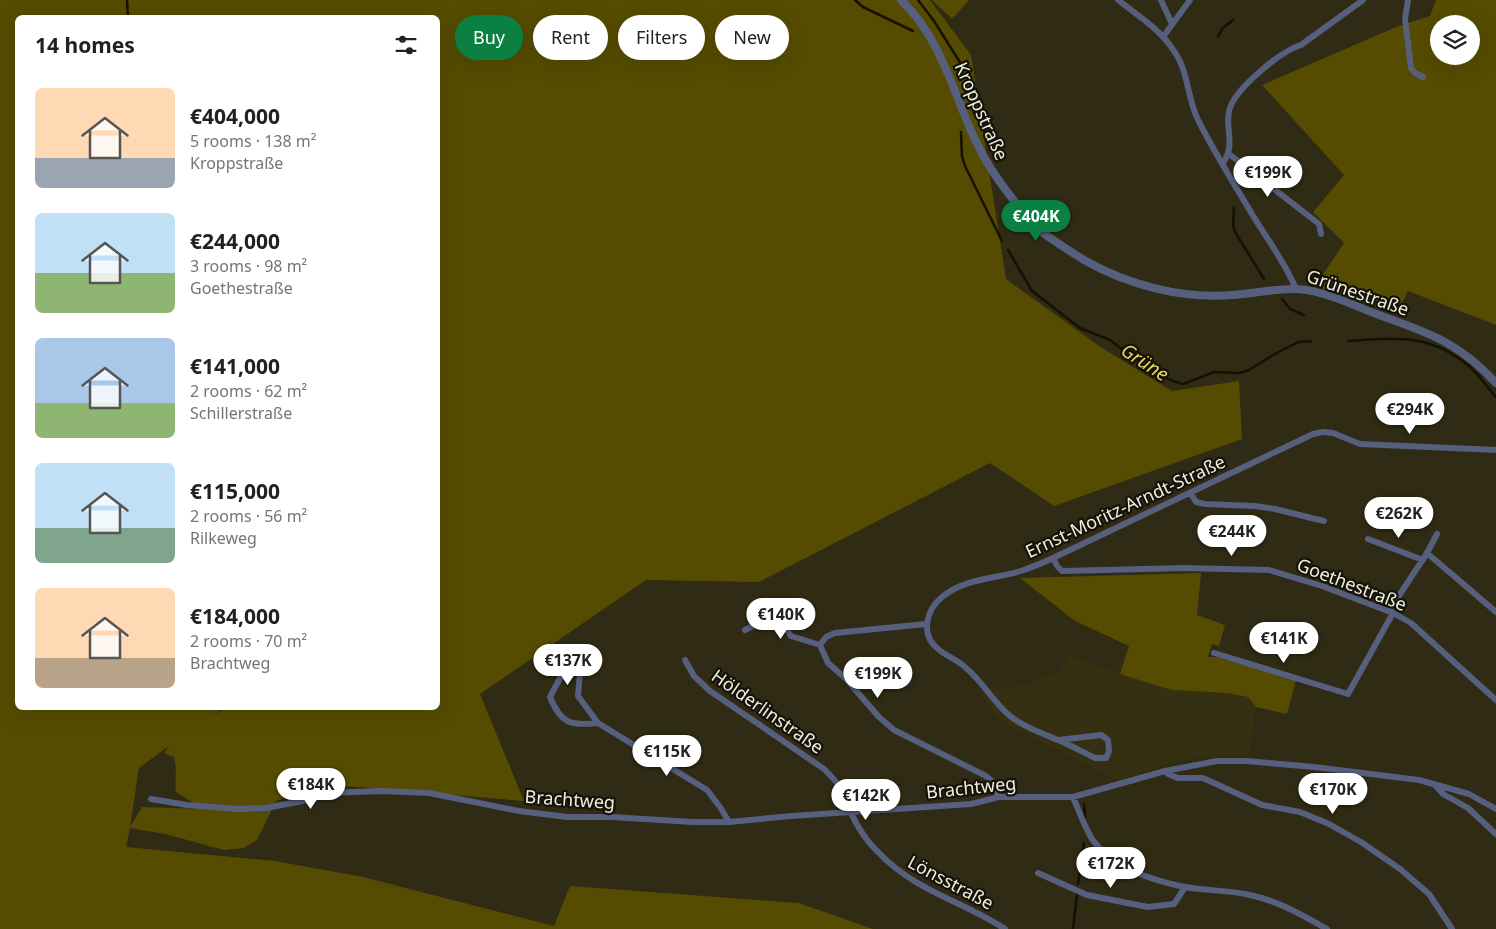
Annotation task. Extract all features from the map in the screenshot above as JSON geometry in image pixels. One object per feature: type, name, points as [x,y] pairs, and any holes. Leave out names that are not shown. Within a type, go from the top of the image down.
[{"type":"street","name":"Kroppstraße","points":[[902,0],[925,29],[938,53],[950,76],[973,136],[994,174],[1016,204],[1041,232],[1111,274],[1169,292],[1213,296],[1296,289]]},
{"type":"street","name":"Grünestraße","points":[[1118,0],[1163,37],[1176,53],[1195,113],[1251,213],[1289,272],[1296,289],[1332,296],[1429,333],[1469,356],[1496,383]]},
{"type":"street","points":[[1161,0],[1172,24]]},
{"type":"street","points":[[1163,37],[1190,0]]},
{"type":"street","points":[[1223,163],[1229,154],[1229,112],[1235,96],[1245,85],[1291,48],[1301,45],[1363,0]]},
{"type":"street","points":[[1408,0],[1405,18],[1411,68],[1415,73],[1423,77]]},
{"type":"street","points":[[1229,154],[1319,224],[1321,234]]},
{"type":"street","name":"Ernst-Moritz-Arndt-Straße","points":[[926,624],[933,607],[940,598],[953,588],[968,582],[1021,570],[1053,558],[1191,494],[1313,434],[1333,433],[1360,444],[1496,450]]},
{"type":"street","points":[[1191,494],[1196,502],[1205,504],[1265,507],[1324,521]]},
{"type":"street","points":[[1214,653],[1348,694],[1391,612],[1437,534]]},
{"type":"street","points":[[1368,539],[1423,560]]},
{"type":"street","points":[[1427,553],[1496,612]]},
{"type":"street","name":"Goethestraße","points":[[1053,558],[1062,571],[1184,568],[1269,570],[1322,586],[1391,612],[1411,623],[1496,700]]},
{"type":"street","points":[[744,630],[772,615],[780,620],[791,636],[820,645],[828,662],[845,678],[879,717],[894,730],[986,776],[991,780],[998,797]]},
{"type":"street","points":[[820,645],[826,637],[835,633],[926,624],[931,643],[975,675],[1011,716],[1024,725],[1095,758],[1106,758],[1109,750],[1108,740],[1101,734],[1059,740]]},
{"type":"street","name":"Hölderlinstraße","points":[[685,660],[694,676],[710,691],[824,769],[837,783],[850,812]]},
{"type":"street","points":[[598,723],[572,724],[563,719],[556,710],[550,697],[566,667],[574,667],[580,673],[578,696],[598,723],[707,790],[730,822]]},
{"type":"street","name":"Brachtweg","points":[[151,799],[187,805],[257,808],[288,805],[327,793],[381,791],[429,793],[520,811],[567,817],[730,822],[971,804],[998,797],[1073,797],[1165,771],[1217,761],[1246,760],[1419,780],[1468,794],[1496,809]]},
{"type":"street","points":[[1165,771],[1178,778],[1203,778],[1262,805],[1300,812],[1329,824],[1361,842],[1400,869],[1429,894],[1452,929]]},
{"type":"street","name":"Brachtweg","points":[[1435,785],[1443,794],[1468,808],[1496,834]]},
{"type":"street","points":[[1073,797],[1093,840],[1107,856],[1144,876],[1185,887],[1248,894],[1272,900],[1327,929]]},
{"type":"street","name":"Lönsstraße","points":[[850,812],[861,832],[876,851],[909,879],[933,893],[986,916],[1005,929]]},
{"type":"street","points":[[1038,873],[1086,894],[1148,907],[1174,904],[1185,887]]},
{"type":"shaded area","points":[[0,0],[930,0],[971,55],[1006,279],[1102,348],[1172,391],[1239,381],[1242,439],[1054,506],[990,463],[759,582],[646,580],[480,694],[524,801],[322,784],[294,769],[290,775],[291,792],[287,797],[276,801],[257,840],[244,848],[224,850],[165,834],[130,828],[126,847],[275,861],[363,877],[554,926],[570,886],[799,903],[873,929],[0,929]],"holes":[[[169,746],[164,753],[174,757],[176,792],[203,809],[142,807],[130,827],[139,768]]]},
{"type":"shaded area","points":[[932,0],[969,0],[952,19]]},
{"type":"shaded area","points":[[1436,0],[1496,0],[1496,325],[1408,291],[1397,313],[1315,286],[1344,243],[1313,212],[1344,175],[1262,85],[1396,27],[1430,16],[1430,65],[1480,65],[1480,15],[1430,15]]},
{"type":"shaded area","points":[[1201,573],[1197,615],[1225,625],[1219,646],[1212,644],[1208,657],[1216,657],[1296,680],[1287,714],[1256,707],[1248,697],[1228,693],[1172,690],[1120,674],[1129,646],[1075,621],[1020,578]]},
{"type":"shaded area","points":[[1068,655],[1172,690],[1228,693],[1248,697],[1256,707],[1250,756],[1206,757],[1180,761],[1118,780],[1010,726],[994,713],[977,689],[1025,686],[1060,670]]},
{"type":"waterway","points":[[127,0],[128,15]]},
{"type":"waterway","points":[[855,0],[863,7],[913,31]]},
{"type":"waterway","name":"Grüne","points":[[918,0],[934,21],[961,64]]},
{"type":"waterway","points":[[1218,36],[1223,28],[1233,20]]},
{"type":"waterway","name":"Grüne","points":[[968,78],[974,95],[974,113]]},
{"type":"waterway","name":"Grüne","points":[[961,132],[962,156],[965,166],[1002,241]]},
{"type":"waterway","points":[[1234,208],[1233,225],[1235,232],[1264,279]]},
{"type":"waterway","name":"Grüne","points":[[1008,250],[1032,291],[1080,328],[1110,340],[1170,380],[1183,384],[1214,372],[1239,373],[1249,370],[1298,342],[1311,341]]},
{"type":"waterway","points":[[1282,299],[1290,309],[1304,315]]},
{"type":"waterway","name":"Grüne","points":[[1348,341],[1412,340],[1441,348],[1470,367],[1496,397]]},
{"type":"waterway","points":[[1084,804],[1085,817]]},
{"type":"waterway","points":[[1078,884],[1084,843]]},
{"type":"waterway","points":[[1073,929],[1077,895]]}]
